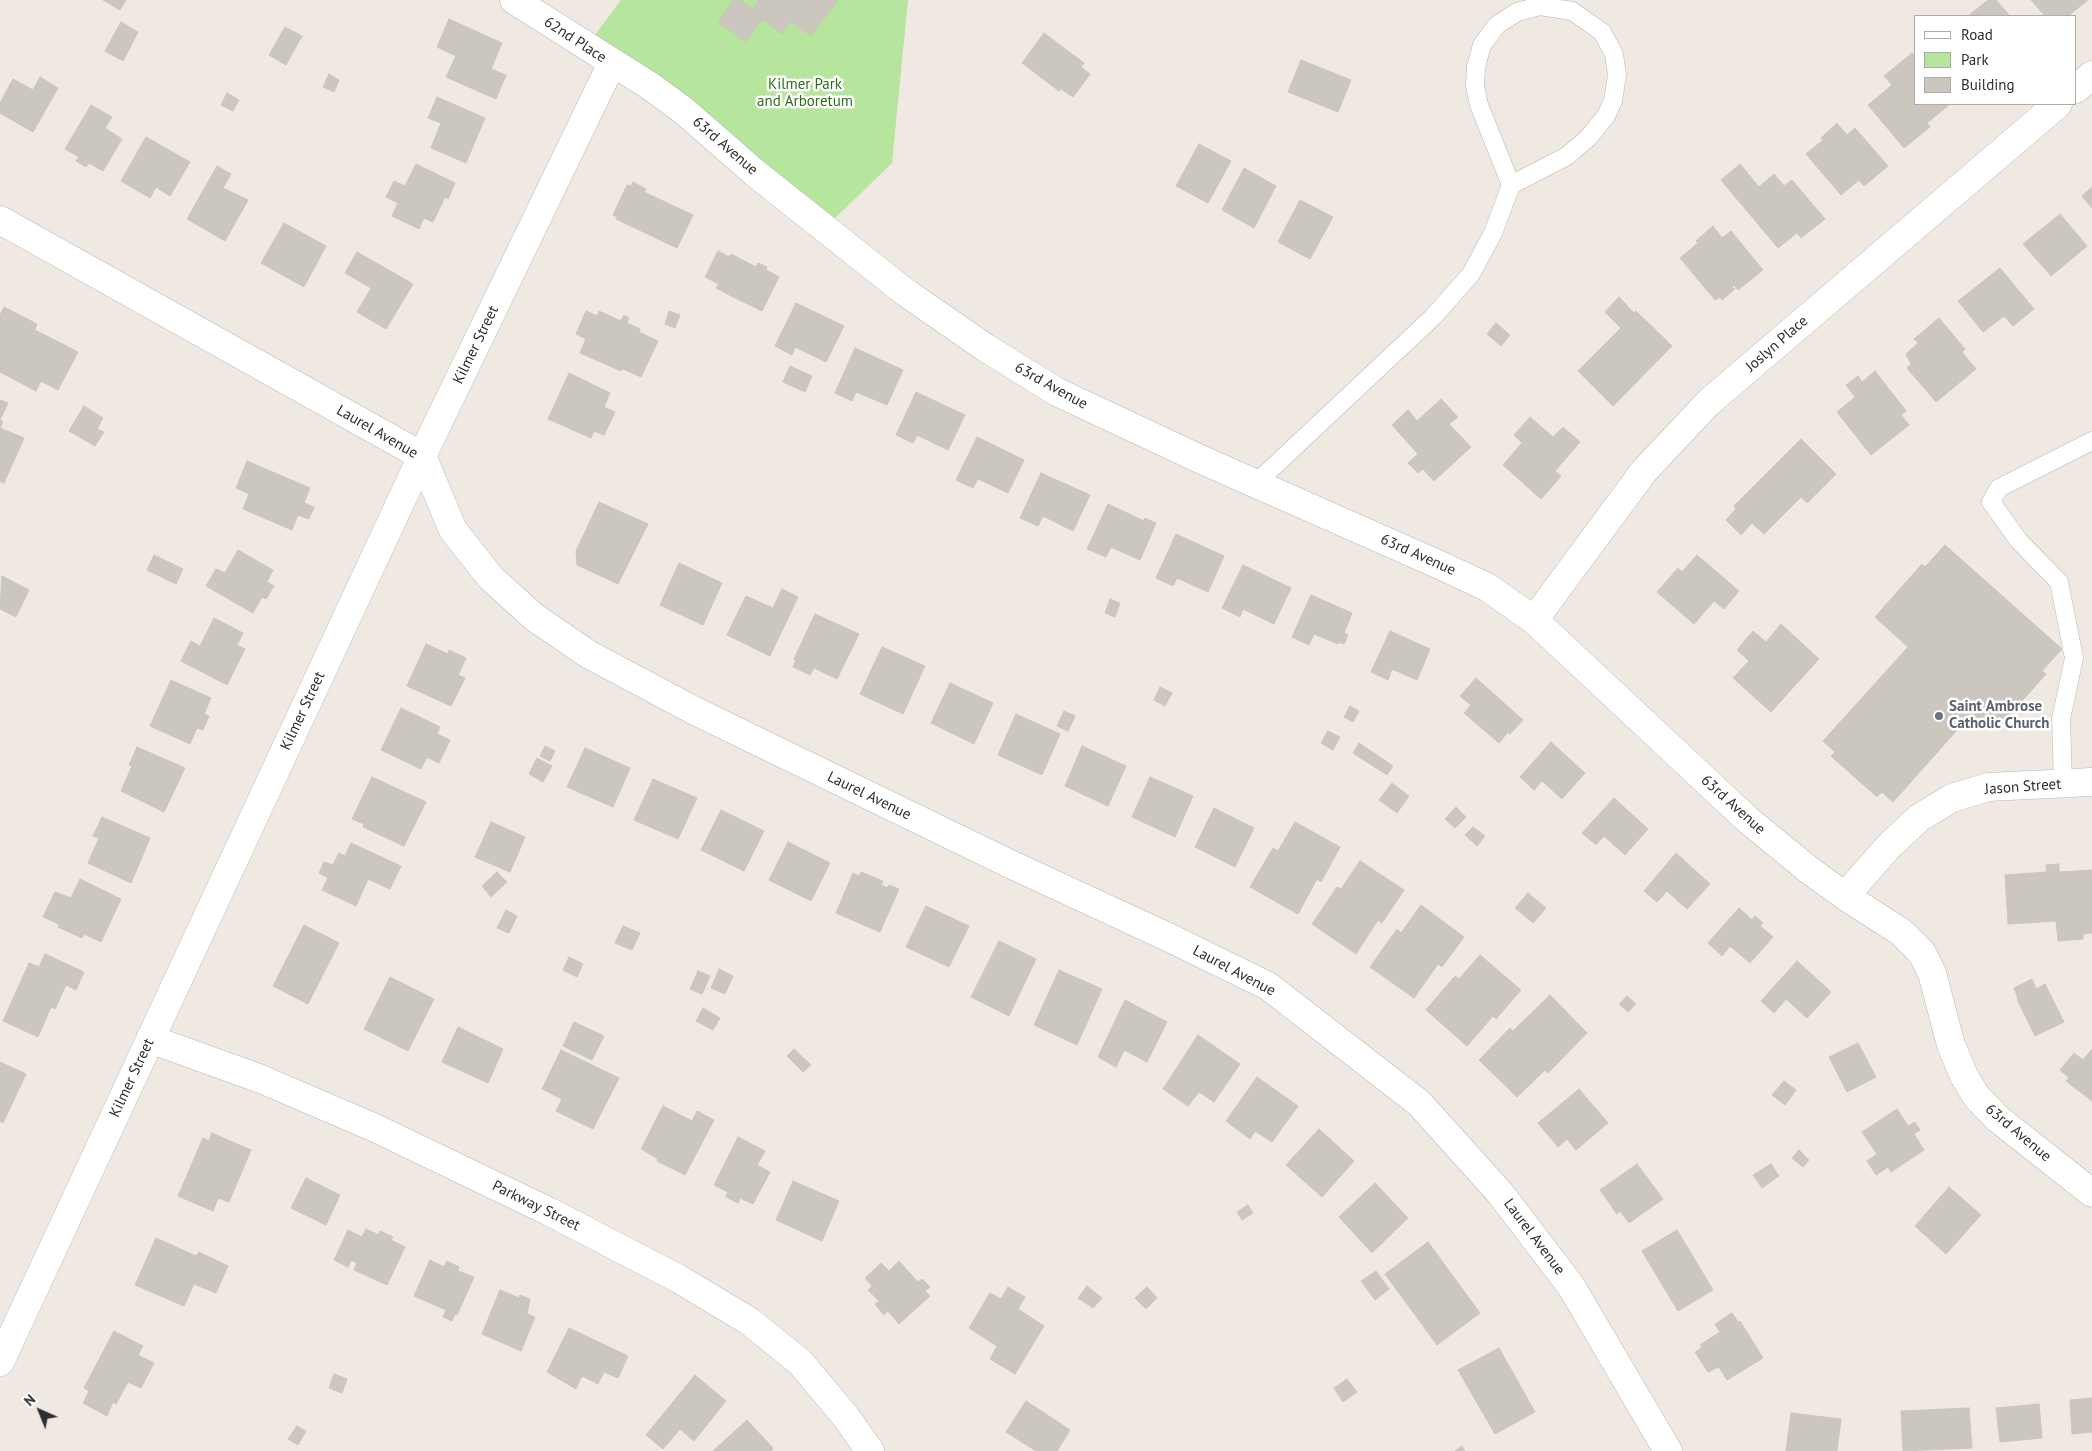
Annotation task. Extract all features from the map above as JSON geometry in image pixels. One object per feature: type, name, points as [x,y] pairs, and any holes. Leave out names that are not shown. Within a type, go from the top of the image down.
[{"type":"street","name":"62nd Place","points":[[514,0],[612,63]]},
{"type":"street","name":"Kilmer Street","points":[[0,1362],[422,456],[612,63]]},
{"type":"street","name":"63rd Avenue","points":[[612,63],[650,86],[684,111],[755,173],[905,292],[986,348],[1057,392],[1487,587],[1534,620],[1748,820],[1809,870],[1901,932],[1922,954],[1932,973],[1951,1045],[1964,1076],[1976,1096],[1997,1118],[2092,1193]]},
{"type":"street","points":[[2077,88],[2092,75]]},
{"type":"street","name":"Joslyn Place","points":[[1534,620],[1644,471],[1709,402],[2057,105]]},
{"type":"street","name":"Laurel Avenue","points":[[0,220],[422,456],[453,530],[491,578],[534,618],[588,654],[702,715],[1008,864],[1172,939],[1268,986],[1419,1103],[1500,1194],[1571,1286],[1668,1451]]},
{"type":"street","name":"Jason Street","points":[[1845,896],[1889,846],[1919,818],[1952,798],[1988,787],[2092,782]]},
{"type":"street","name":"Parkway Street","points":[[150,1039],[261,1079],[372,1127],[550,1212],[679,1279],[749,1321],[800,1362],[846,1417],[870,1451]]},
{"type":"lane","points":[[1256,483],[1433,317],[1471,274],[1493,233],[1511,185],[1479,105],[1476,67],[1482,45],[1497,25],[1517,12],[1540,6],[1572,11],[1602,32],[1614,54],[1618,76],[1613,101],[1606,116],[1588,138],[1574,150],[1511,185]]},
{"type":"lane","points":[[2063,784],[2061,719],[2074,658],[2059,582],[2019,541],[1991,502],[1999,488],[2092,441]]},
{"type":"green space","name":"Kilmer Park and Arboretum","points":[[621,0],[908,0],[892,163],[828,225],[589,43]]},
{"type":"building","points":[[103,0],[126,0],[120,10]]},
{"type":"building","points":[[733,0],[741,0],[752,9],[759,0],[838,0],[811,36],[791,21],[782,34],[763,19],[745,42],[718,22]]},
{"type":"building","points":[[1988,0],[1996,0],[2009,15],[1969,15]]},
{"type":"building","points":[[2031,0],[2088,0],[2069,15],[2044,15]]},
{"type":"building","points":[[449,19],[502,43],[491,69],[506,75],[496,99],[446,77],[456,56],[437,47]]},
{"type":"building","points":[[121,22],[138,32],[123,61],[105,51]]},
{"type":"building","points":[[285,27],[302,36],[286,65],[269,55]]},
{"type":"building","points":[[1044,33],[1084,63],[1081,67],[1090,74],[1073,97],[1061,89],[1059,91],[1022,63]]},
{"type":"building","points":[[1912,53],[1914,56],[1914,105],[1949,105],[1927,123],[1930,127],[1904,148],[1868,105],[1892,85],[1884,76]]},
{"type":"building","points":[[1301,60],[1351,80],[1338,112],[1288,92]]},
{"type":"building","points":[[329,74],[339,80],[334,92],[323,87]]},
{"type":"building","points":[[40,77],[58,88],[33,132],[0,113],[0,103],[13,79],[33,90]]},
{"type":"building","points":[[227,93],[239,100],[233,111],[221,105]]},
{"type":"building","points":[[437,97],[485,118],[466,163],[431,148],[441,123],[428,118]]},
{"type":"building","points":[[91,105],[112,117],[105,128],[122,139],[103,171],[89,163],[86,167],[76,161],[79,157],[65,149]]},
{"type":"building","points":[[1837,123],[1847,135],[1855,128],[1888,166],[1864,186],[1859,180],[1841,195],[1806,154],[1823,140],[1821,138]]},
{"type":"building","points":[[146,137],[190,162],[170,196],[156,187],[150,198],[121,181]]},
{"type":"building","points":[[1199,144],[1231,161],[1208,203],[1176,186]]},
{"type":"building","points":[[416,164],[455,183],[448,199],[445,197],[433,222],[424,218],[419,229],[392,216],[398,203],[386,197],[394,181],[405,186]]},
{"type":"building","points":[[1740,164],[1759,187],[1774,174],[1784,186],[1792,180],[1825,219],[1801,238],[1797,233],[1778,248],[1721,180]]},
{"type":"building","points":[[217,166],[231,174],[223,188],[248,200],[225,241],[187,219]]},
{"type":"building","points":[[1244,168],[1276,186],[1254,228],[1222,210]]},
{"type":"building","points":[[633,182],[646,189],[644,192],[693,215],[677,248],[616,219],[617,217],[613,215],[627,185],[631,186]]},
{"type":"building","points":[[2092,187],[2092,208],[2082,196]]},
{"type":"building","points":[[1300,200],[1333,217],[1310,259],[1278,242]]},
{"type":"building","points":[[2060,214],[2087,246],[2051,276],[2023,244]]},
{"type":"building","points":[[284,223],[326,246],[304,287],[261,263]]},
{"type":"building","points":[[1713,226],[1722,238],[1731,231],[1763,270],[1738,290],[1734,285],[1732,287],[1735,289],[1722,300],[1720,297],[1715,300],[1680,258],[1698,243],[1696,241]]},
{"type":"building","points":[[718,251],[729,257],[731,254],[756,267],[758,263],[767,267],[766,270],[779,277],[762,311],[716,288],[719,284],[705,277]]},
{"type":"building","points":[[357,252],[413,284],[386,329],[357,312],[371,288],[345,273]]},
{"type":"building","points":[[2000,268],[2034,309],[2013,326],[2004,316],[1983,332],[1958,301]]},
{"type":"building","points":[[1619,297],[1634,313],[1636,311],[1672,346],[1613,406],[1578,371],[1621,328],[1605,312]]},
{"type":"building","points":[[796,303],[844,326],[826,362],[795,347],[792,355],[775,346]]},
{"type":"building","points":[[4,307],[37,324],[35,330],[78,352],[58,390],[41,381],[36,391],[0,372],[0,315]]},
{"type":"building","points":[[586,311],[597,316],[599,311],[621,321],[624,315],[629,318],[627,323],[640,329],[639,332],[658,341],[641,377],[623,369],[621,371],[580,353],[586,339],[576,334]]},
{"type":"building","points":[[669,311],[680,315],[675,328],[665,324]]},
{"type":"building","points":[[1939,318],[1965,349],[1962,352],[1976,369],[1936,402],[1907,368],[1911,364],[1906,354],[1918,343],[1914,339]]},
{"type":"building","points":[[1496,323],[1510,335],[1501,346],[1487,334]]},
{"type":"building","points":[[855,348],[903,370],[887,405],[856,392],[852,401],[835,393]]},
{"type":"building","points":[[790,366],[812,376],[805,392],[783,382]]},
{"type":"building","points":[[1875,371],[1906,411],[1901,415],[1909,425],[1871,455],[1837,412],[1855,397],[1846,385],[1858,376],[1862,382]]},
{"type":"building","points":[[569,373],[610,393],[604,407],[615,412],[604,435],[594,431],[591,438],[548,419]]},
{"type":"building","points":[[916,392],[965,415],[948,450],[917,435],[913,443],[896,435]]},
{"type":"building","points":[[1441,399],[1458,417],[1449,424],[1471,447],[1434,481],[1423,469],[1418,473],[1408,463],[1418,454],[1392,425],[1408,410],[1417,421]]},
{"type":"building","points":[[0,400],[8,403],[0,420]]},
{"type":"building","points":[[84,406],[103,418],[97,429],[104,432],[95,446],[69,431]]},
{"type":"building","points":[[1530,417],[1553,437],[1563,427],[1580,442],[1555,471],[1561,476],[1541,499],[1503,465],[1522,443],[1514,435]]},
{"type":"building","points":[[0,428],[24,438],[4,483],[0,481]]},
{"type":"building","points":[[977,437],[1024,460],[1008,493],[978,479],[973,488],[956,480]]},
{"type":"building","points":[[1801,439],[1836,474],[1807,503],[1801,497],[1764,534],[1752,523],[1741,535],[1726,520],[1736,509],[1734,506]]},
{"type":"building","points":[[247,461],[310,488],[304,503],[314,507],[309,519],[298,515],[292,530],[243,509],[249,494],[236,488]]},
{"type":"building","points":[[1041,473],[1090,495],[1073,531],[1043,516],[1038,526],[1020,518]]},
{"type":"building","points":[[599,502],[648,524],[618,584],[577,565],[576,551]]},
{"type":"building","points":[[1108,504],[1144,521],[1145,518],[1156,523],[1140,560],[1111,547],[1106,557],[1087,549]]},
{"type":"building","points":[[1176,534],[1224,556],[1208,592],[1177,578],[1173,586],[1156,578]]},
{"type":"building","points":[[1945,545],[2062,649],[2042,671],[2046,674],[2000,726],[1989,717],[1978,728],[1967,719],[1893,802],[1882,792],[1877,797],[1831,756],[1835,752],[1823,741],[1908,647],[1875,617],[1922,564],[1925,567]]},
{"type":"building","points":[[238,550],[273,570],[267,582],[274,586],[266,599],[262,597],[253,613],[206,586],[216,569],[225,573]]},
{"type":"building","points":[[154,555],[183,569],[176,584],[147,570]]},
{"type":"building","points":[[1697,555],[1739,591],[1724,609],[1714,601],[1694,624],[1657,592],[1678,568],[1682,572]]},
{"type":"building","points":[[679,563],[722,583],[703,625],[660,605]]},
{"type":"building","points":[[1243,565],[1291,588],[1274,624],[1243,609],[1240,617],[1222,608]]},
{"type":"building","points":[[2,576],[29,590],[16,617],[0,609]]},
{"type":"building","points":[[782,589],[798,597],[770,656],[727,635],[746,596],[773,608]]},
{"type":"building","points":[[1311,595],[1352,613],[1344,633],[1348,635],[1344,644],[1339,642],[1338,644],[1314,634],[1309,645],[1292,637]]},
{"type":"building","points":[[1110,599],[1120,603],[1115,617],[1105,613]]},
{"type":"building","points":[[815,614],[859,634],[837,679],[814,668],[810,675],[793,667],[796,660],[794,659]]},
{"type":"building","points":[[214,618],[243,633],[237,645],[245,649],[227,685],[181,661],[191,641],[200,646]]},
{"type":"building","points":[[1781,624],[1819,659],[1771,712],[1733,678],[1749,661],[1737,650],[1753,631],[1766,642]]},
{"type":"building","points":[[1390,631],[1430,649],[1417,680],[1392,669],[1388,680],[1371,672]]},
{"type":"building","points":[[426,644],[448,654],[449,650],[466,658],[458,675],[465,678],[451,706],[407,686]]},
{"type":"building","points":[[882,647],[925,666],[903,714],[860,694]]},
{"type":"building","points":[[1476,678],[1523,720],[1510,734],[1508,732],[1499,743],[1464,713],[1471,705],[1460,696]]},
{"type":"building","points":[[171,680],[211,698],[204,714],[209,716],[203,730],[197,728],[190,744],[150,726]]},
{"type":"building","points":[[950,683],[993,703],[974,744],[931,723]]},
{"type":"building","points":[[1160,687],[1172,693],[1165,706],[1154,700]]},
{"type":"building","points":[[1350,706],[1359,711],[1353,722],[1344,717]]},
{"type":"building","points":[[401,708],[440,727],[437,734],[450,740],[439,763],[427,757],[421,769],[381,750]]},
{"type":"building","points":[[1064,711],[1075,716],[1068,731],[1057,726]]},
{"type":"building","points":[[1016,714],[1060,734],[1042,775],[998,755]]},
{"type":"building","points":[[1328,731],[1340,737],[1333,750],[1321,743]]},
{"type":"building","points":[[1551,742],[1585,773],[1562,799],[1542,781],[1534,790],[1520,777]]},
{"type":"building","points":[[1359,743],[1393,766],[1387,775],[1353,753]]},
{"type":"building","points":[[545,746],[555,751],[550,761],[540,756]]},
{"type":"building","points":[[1082,746],[1126,766],[1108,806],[1065,786]]},
{"type":"building","points":[[137,747],[185,768],[164,812],[121,791],[132,766],[129,765]]},
{"type":"building","points":[[585,748],[630,768],[613,807],[567,787]]},
{"type":"building","points":[[537,758],[552,766],[543,782],[529,774]]},
{"type":"building","points":[[372,777],[426,802],[404,846],[363,827],[364,824],[352,819]]},
{"type":"building","points":[[1150,777],[1193,796],[1175,837],[1132,817]]},
{"type":"building","points":[[653,779],[697,798],[678,839],[634,820]]},
{"type":"building","points":[[1392,783],[1409,796],[1397,813],[1379,800]]},
{"type":"building","points":[[1614,798],[1648,829],[1625,855],[1604,836],[1596,845],[1582,833]]},
{"type":"building","points":[[1456,807],[1466,817],[1455,828],[1445,819]]},
{"type":"building","points":[[1214,808],[1254,828],[1235,867],[1195,847]]},
{"type":"building","points":[[721,810],[764,831],[744,871],[701,850]]},
{"type":"building","points":[[102,817],[150,838],[131,883],[88,863],[99,838],[93,836]]},
{"type":"building","points":[[491,822],[525,837],[510,872],[475,857]]},
{"type":"building","points":[[1295,822],[1340,847],[1321,882],[1317,879],[1298,914],[1250,887],[1273,848],[1278,851]]},
{"type":"building","points":[[1473,827],[1485,836],[1477,846],[1465,835]]},
{"type":"building","points":[[788,842],[830,863],[811,901],[769,880]]},
{"type":"building","points":[[351,843],[401,866],[390,889],[368,879],[356,906],[322,890],[328,878],[319,873],[324,862],[333,865],[339,853],[345,856]]},
{"type":"building","points":[[1676,853],[1710,884],[1687,909],[1667,891],[1657,902],[1644,891]]},
{"type":"building","points":[[1360,861],[1404,890],[1382,923],[1378,920],[1356,954],[1312,924],[1337,887],[1341,889]]},
{"type":"building","points":[[2059,864],[2059,872],[2092,870],[2092,933],[2083,934],[2083,939],[2058,941],[2056,921],[2008,924],[2005,875],[2047,872],[2046,865]]},
{"type":"building","points":[[497,872],[507,882],[491,897],[482,886]]},
{"type":"building","points":[[861,872],[883,881],[881,885],[887,888],[889,885],[899,889],[880,932],[836,913],[853,873],[859,876]]},
{"type":"building","points":[[80,879],[121,899],[101,942],[84,934],[82,938],[58,927],[59,924],[43,917],[55,892],[71,898]]},
{"type":"building","points":[[1528,893],[1546,908],[1533,923],[1515,908]]},
{"type":"building","points":[[1421,905],[1464,937],[1442,967],[1438,964],[1414,998],[1370,967],[1397,929],[1401,933]]},
{"type":"building","points":[[926,906],[969,926],[949,967],[906,947]]},
{"type":"building","points":[[1739,908],[1752,920],[1755,916],[1763,923],[1760,926],[1773,937],[1750,963],[1730,946],[1722,956],[1708,943]]},
{"type":"building","points":[[506,910],[517,916],[509,933],[497,928]]},
{"type":"building","points":[[304,925],[339,943],[308,1004],[273,986]]},
{"type":"building","points":[[623,926],[640,933],[632,950],[615,943]]},
{"type":"building","points":[[999,941],[1036,959],[1009,1016],[971,997]]},
{"type":"building","points":[[45,954],[84,972],[76,990],[66,985],[55,1009],[51,1007],[38,1037],[3,1021],[29,963],[39,967]]},
{"type":"building","points":[[1480,955],[1521,990],[1496,1019],[1493,1016],[1467,1046],[1426,1010],[1455,976],[1459,979]]},
{"type":"building","points":[[569,957],[583,964],[577,977],[563,970]]},
{"type":"building","points":[[1797,961],[1831,992],[1807,1018],[1786,999],[1774,1013],[1761,1001]]},
{"type":"building","points":[[719,969],[733,976],[725,994],[711,988]]},
{"type":"building","points":[[1059,970],[1102,989],[1077,1045],[1034,1025]]},
{"type":"building","points":[[698,971],[710,976],[702,994],[690,989]]},
{"type":"building","points":[[390,977],[434,999],[408,1051],[364,1029]]},
{"type":"building","points":[[2032,979],[2036,989],[2045,984],[2064,1022],[2035,1036],[2017,999],[2014,988]]},
{"type":"building","points":[[1550,995],[1587,1033],[1548,1073],[1545,1070],[1517,1097],[1479,1060],[1510,1028],[1513,1031]]},
{"type":"building","points":[[1627,996],[1636,1004],[1628,1012],[1619,1004]]},
{"type":"building","points":[[1125,1000],[1167,1022],[1147,1062],[1124,1050],[1116,1067],[1098,1057]]},
{"type":"building","points":[[703,1008],[720,1018],[713,1030],[696,1021]]},
{"type":"building","points":[[574,1022],[604,1036],[592,1060],[563,1046]]},
{"type":"building","points":[[458,1027],[503,1049],[488,1083],[442,1062]]},
{"type":"building","points":[[1198,1035],[1240,1064],[1214,1102],[1199,1092],[1188,1106],[1163,1089]]},
{"type":"building","points":[[1858,1043],[1876,1077],[1847,1092],[1829,1057]]},
{"type":"building","points":[[794,1049],[811,1065],[803,1072],[787,1056]]},
{"type":"building","points":[[2092,1049],[2092,1101],[2066,1081],[2069,1078],[2060,1070],[2074,1053],[2083,1060]]},
{"type":"building","points":[[561,1050],[619,1078],[593,1129],[556,1111],[562,1099],[542,1089]]},
{"type":"building","points":[[0,1062],[26,1074],[3,1123],[0,1121]]},
{"type":"building","points":[[1257,1077],[1298,1106],[1272,1142],[1255,1131],[1250,1139],[1226,1121]]},
{"type":"building","points":[[1784,1081],[1796,1090],[1785,1105],[1772,1095]]},
{"type":"building","points":[[1579,1089],[1608,1123],[1576,1150],[1567,1139],[1558,1147],[1538,1123]]},
{"type":"building","points":[[663,1106],[692,1121],[697,1111],[714,1120],[685,1175],[657,1161],[658,1159],[641,1149]]},
{"type":"building","points":[[1897,1109],[1908,1126],[1915,1122],[1920,1130],[1914,1134],[1924,1150],[1891,1172],[1888,1167],[1876,1175],[1867,1161],[1877,1154],[1862,1132]]},
{"type":"building","points":[[1319,1129],[1354,1161],[1322,1197],[1286,1165]]},
{"type":"building","points":[[212,1133],[251,1150],[229,1202],[218,1198],[213,1211],[178,1196],[203,1138],[209,1141]]},
{"type":"building","points":[[738,1137],[765,1151],[757,1165],[770,1172],[753,1204],[740,1198],[738,1203],[726,1197],[728,1192],[714,1185]]},
{"type":"building","points":[[1799,1150],[1809,1160],[1803,1167],[1792,1158]]},
{"type":"building","points":[[1637,1164],[1663,1199],[1629,1223],[1620,1211],[1617,1214],[1600,1190]]},
{"type":"building","points":[[1771,1164],[1779,1176],[1762,1188],[1753,1175]]},
{"type":"building","points":[[306,1178],[340,1195],[326,1225],[291,1208]]},
{"type":"building","points":[[793,1181],[839,1201],[822,1241],[776,1220]]},
{"type":"building","points":[[1375,1183],[1408,1218],[1372,1253],[1339,1217]]},
{"type":"building","points":[[1949,1187],[1981,1215],[1946,1254],[1915,1226]]},
{"type":"building","points":[[1248,1205],[1253,1213],[1242,1220],[1237,1212]]},
{"type":"building","points":[[366,1229],[379,1235],[380,1231],[393,1237],[391,1240],[405,1247],[387,1285],[354,1270],[357,1263],[351,1260]]},
{"type":"building","points":[[348,1230],[362,1237],[348,1267],[334,1260]]},
{"type":"building","points":[[1677,1230],[1713,1290],[1678,1311],[1642,1251]]},
{"type":"building","points":[[156,1238],[196,1256],[199,1252],[228,1266],[216,1293],[194,1284],[184,1306],[135,1285]]},
{"type":"building","points":[[1428,1242],[1480,1313],[1437,1345],[1385,1274]]},
{"type":"building","points":[[430,1260],[444,1267],[447,1261],[459,1267],[458,1271],[474,1277],[457,1315],[455,1314],[452,1321],[443,1317],[446,1310],[414,1296]]},
{"type":"building","points":[[899,1261],[918,1282],[922,1279],[930,1287],[925,1291],[930,1296],[899,1324],[888,1311],[884,1315],[875,1304],[879,1301],[868,1290],[872,1286],[865,1278],[881,1263],[889,1271]]},
{"type":"building","points":[[1376,1271],[1389,1289],[1375,1300],[1361,1281]]},
{"type":"building","points":[[1087,1286],[1102,1298],[1093,1308],[1078,1298]]},
{"type":"building","points":[[1008,1287],[1025,1297],[1018,1309],[1044,1326],[1015,1374],[990,1359],[997,1346],[969,1328],[990,1293],[1001,1299]]},
{"type":"building","points":[[1147,1287],[1157,1298],[1146,1309],[1135,1298]]},
{"type":"building","points":[[500,1290],[519,1298],[520,1295],[530,1299],[527,1314],[535,1317],[521,1351],[482,1334]]},
{"type":"building","points":[[1732,1313],[1738,1322],[1740,1321],[1763,1358],[1727,1380],[1719,1367],[1708,1372],[1695,1352],[1702,1348],[1700,1345],[1720,1332],[1715,1324]]},
{"type":"building","points":[[569,1328],[628,1356],[618,1378],[604,1372],[598,1384],[582,1376],[576,1389],[547,1372]]},
{"type":"building","points":[[114,1331],[143,1346],[138,1355],[154,1363],[141,1388],[128,1382],[116,1404],[113,1402],[107,1416],[83,1403],[89,1391],[84,1388]]},
{"type":"building","points":[[1499,1348],[1535,1412],[1495,1434],[1458,1370]]},
{"type":"building","points":[[334,1374],[347,1379],[342,1393],[329,1388]]},
{"type":"building","points":[[695,1375],[726,1401],[694,1441],[680,1429],[663,1449],[646,1435]]},
{"type":"building","points":[[1347,1379],[1357,1392],[1343,1402],[1334,1388]]},
{"type":"building","points":[[2092,1398],[2092,1432],[2072,1434],[2070,1400]]},
{"type":"building","points":[[1026,1401],[1070,1430],[1057,1451],[1036,1451],[1006,1432]]},
{"type":"building","points":[[2039,1404],[2042,1438],[2000,1442],[1996,1408]]},
{"type":"building","points":[[1969,1408],[1972,1448],[1903,1451],[1901,1411]]},
{"type":"building","points":[[1791,1413],[1841,1419],[1837,1451],[1786,1451]]},
{"type":"building","points":[[747,1420],[773,1448],[771,1451],[713,1451]]},
{"type":"building","points":[[297,1426],[306,1431],[298,1445],[288,1439]]},
{"type":"building","points":[[1462,1446],[1465,1451],[1455,1451]]},
{"type":"place","name":"Saint Ambrose Catholic Church","points":[[1939,716]]}]
